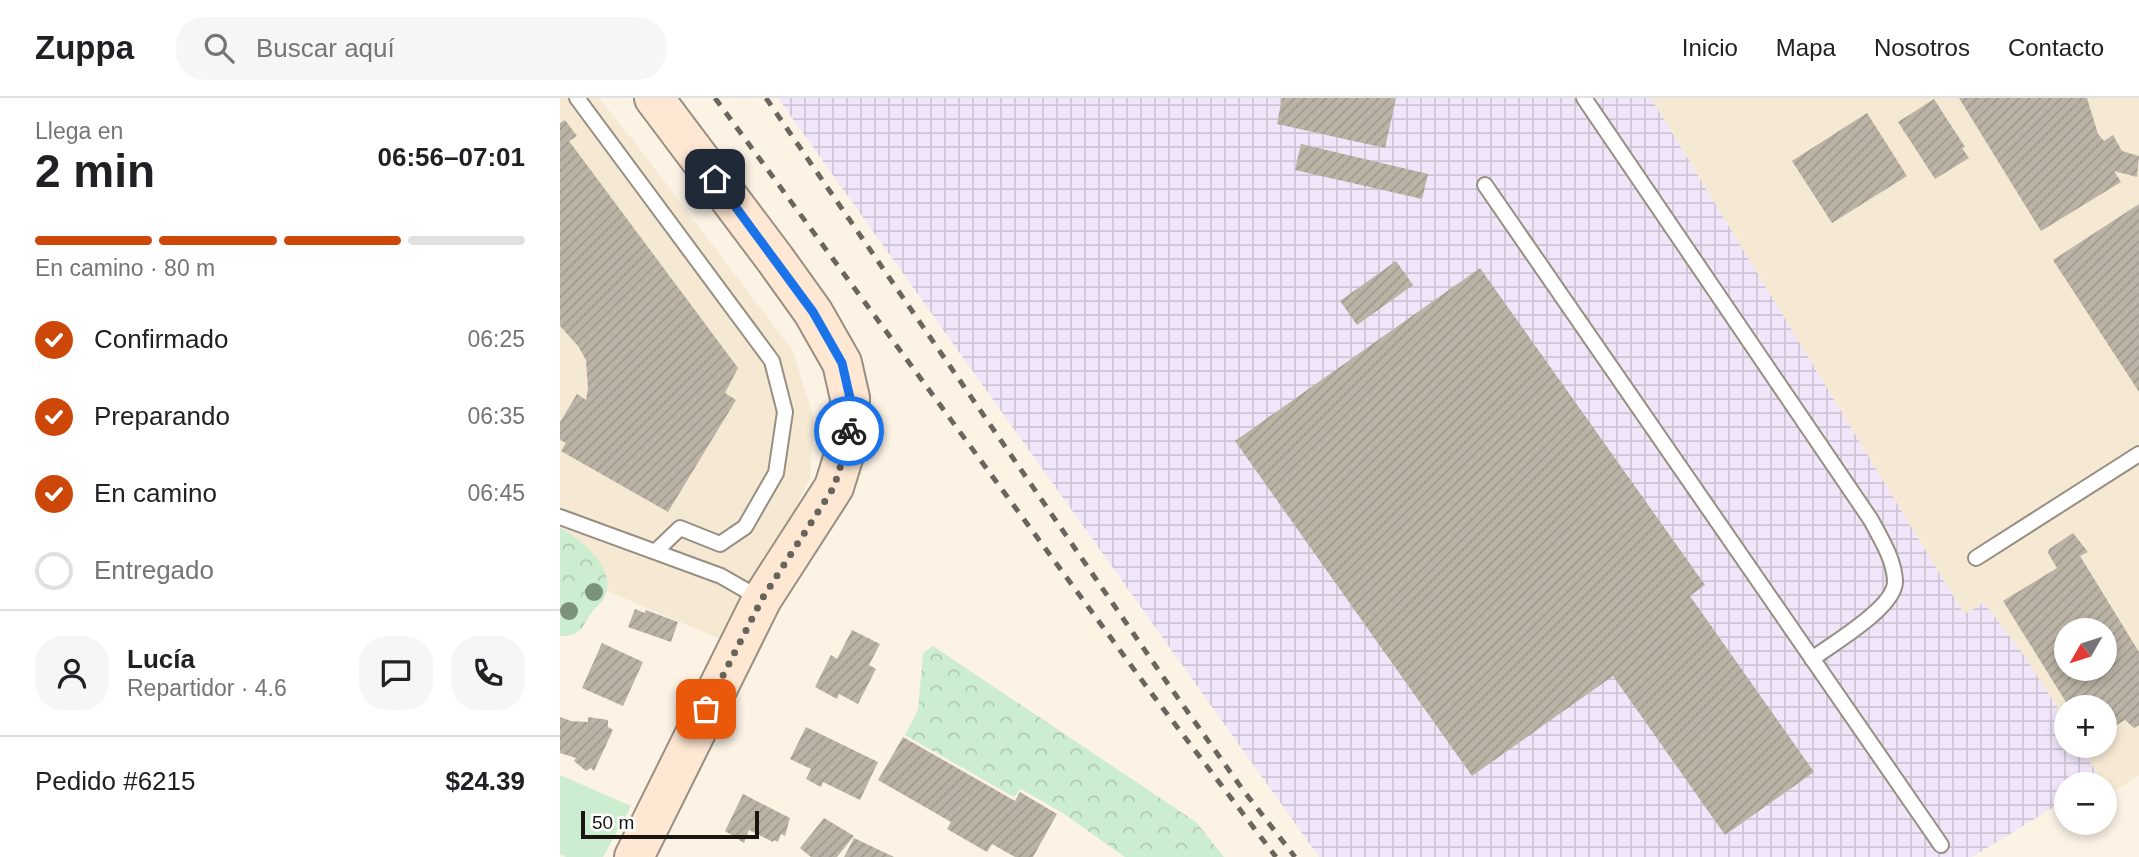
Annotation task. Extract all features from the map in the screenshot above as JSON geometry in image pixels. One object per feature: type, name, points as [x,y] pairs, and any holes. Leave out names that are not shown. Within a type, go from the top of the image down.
[{"type":"main road","points":[[634,857],[762,599],[834,487],[849,439],[850,398],[842,363],[813,312],[654,98]]},
{"type":"lane","points":[[577,98],[772,361],[785,412],[776,473],[745,527],[720,544],[680,528],[656,551]]},
{"type":"lane","points":[[1584,98],[1871,520],[1889,556],[1896,584],[1885,605],[1812,659]]},
{"type":"lane","points":[[1485,186],[1941,845]]},
{"type":"lane","points":[[1976,558],[2139,454]]},
{"type":"lane","points":[[560,517],[721,576],[762,599]]},
{"type":"shaded area","points":[[560,98],[599,98],[633,140],[793,351],[814,419],[810,479],[727,642],[560,571]]},
{"type":"shaded area","points":[[778,98],[1651,98],[1964,614],[1984,603],[2026,658],[2054,702],[2054,758],[2088,758],[2096,772],[2054,772],[2054,807],[1972,857],[1319,857]]},
{"type":"shaded area","points":[[1651,98],[2139,98],[2139,775],[2117,789],[2117,772],[2096,772],[2088,758],[2117,758],[2117,695],[2054,695],[2054,702],[2026,658],[1984,603],[1964,614]]},
{"type":"green space","points":[[560,528],[579,540],[596,558],[607,578],[607,589],[603,600],[580,630],[560,636]]},
{"type":"green space","points":[[933,646],[1196,822],[1224,857],[1125,857],[1061,812],[1021,789],[1014,797],[905,735],[918,710],[923,653]]},
{"type":"green space","points":[[560,775],[631,806],[603,857],[566,857],[560,854]]},
{"type":"building","points":[[1282,98],[1396,98],[1385,148],[1277,124]]},
{"type":"building","points":[[1959,98],[2087,98],[2098,134],[2104,141],[2113,135],[2122,151],[2139,156],[2137,177],[2114,171],[2121,182],[2041,231]]},
{"type":"building","points":[[1934,99],[1965,147],[1962,148],[1969,158],[1935,179],[1898,122]]},
{"type":"building","points":[[1867,113],[1907,176],[1832,223],[1792,161]]},
{"type":"building","points":[[565,120],[577,136],[569,141],[738,368],[725,393],[736,400],[668,512],[561,451],[566,443],[560,440],[560,422],[577,394],[586,400],[588,389],[586,360],[578,346],[560,326],[560,123]]},
{"type":"building","points":[[1301,144],[1428,174],[1422,199],[1295,170]]},
{"type":"building","points":[[2139,204],[2139,392],[2053,260]]},
{"type":"building","points":[[1396,261],[1413,285],[1357,325],[1340,301]]},
{"type":"building","points":[[1480,268],[1705,585],[1690,596],[1814,772],[1725,835],[1613,676],[1472,776],[1235,441]]},
{"type":"building","points":[[2073,533],[2088,552],[2080,556],[2139,652],[2139,725],[2134,728],[2125,720],[2117,725],[2117,695],[2062,695],[2003,601],[2057,568],[2048,553],[2049,549]]},
{"type":"building","points":[[635,609],[645,613],[646,610],[678,622],[671,642],[628,627]]},
{"type":"building","points":[[852,630],[880,644],[869,665],[876,669],[858,704],[839,694],[837,699],[815,687],[831,655],[837,659]]},
{"type":"building","points":[[602,643],[643,662],[623,706],[582,688]]},
{"type":"building","points":[[560,717],[571,721],[588,722],[588,717],[608,720],[608,727],[613,730],[594,771],[591,768],[586,771],[574,761],[576,758],[560,753]]},
{"type":"building","points":[[806,727],[878,762],[860,800],[823,782],[821,787],[806,779],[811,769],[790,759]]},
{"type":"building","points":[[903,737],[1015,801],[1020,792],[1057,814],[1033,857],[1015,857],[992,844],[987,852],[947,829],[951,822],[878,780]]},
{"type":"building","points":[[743,794],[790,818],[785,836],[781,834],[778,842],[749,830],[744,843],[725,831]]},
{"type":"building","points":[[824,818],[854,836],[837,857],[811,857],[800,848]]},
{"type":"building","points":[[854,838],[894,857],[844,857]]},
{"type":"railway","points":[[715,98],[1152,694],[1276,857]]},
{"type":"railway","points":[[766,98],[1168,684],[1243,790],[1295,857]]},
{"type":"way so far","points":[[706,709],[762,599],[834,487],[849,431]]},
{"type":"route","points":[[715,179],[813,312],[842,363],[850,398],[849,431]]}]
